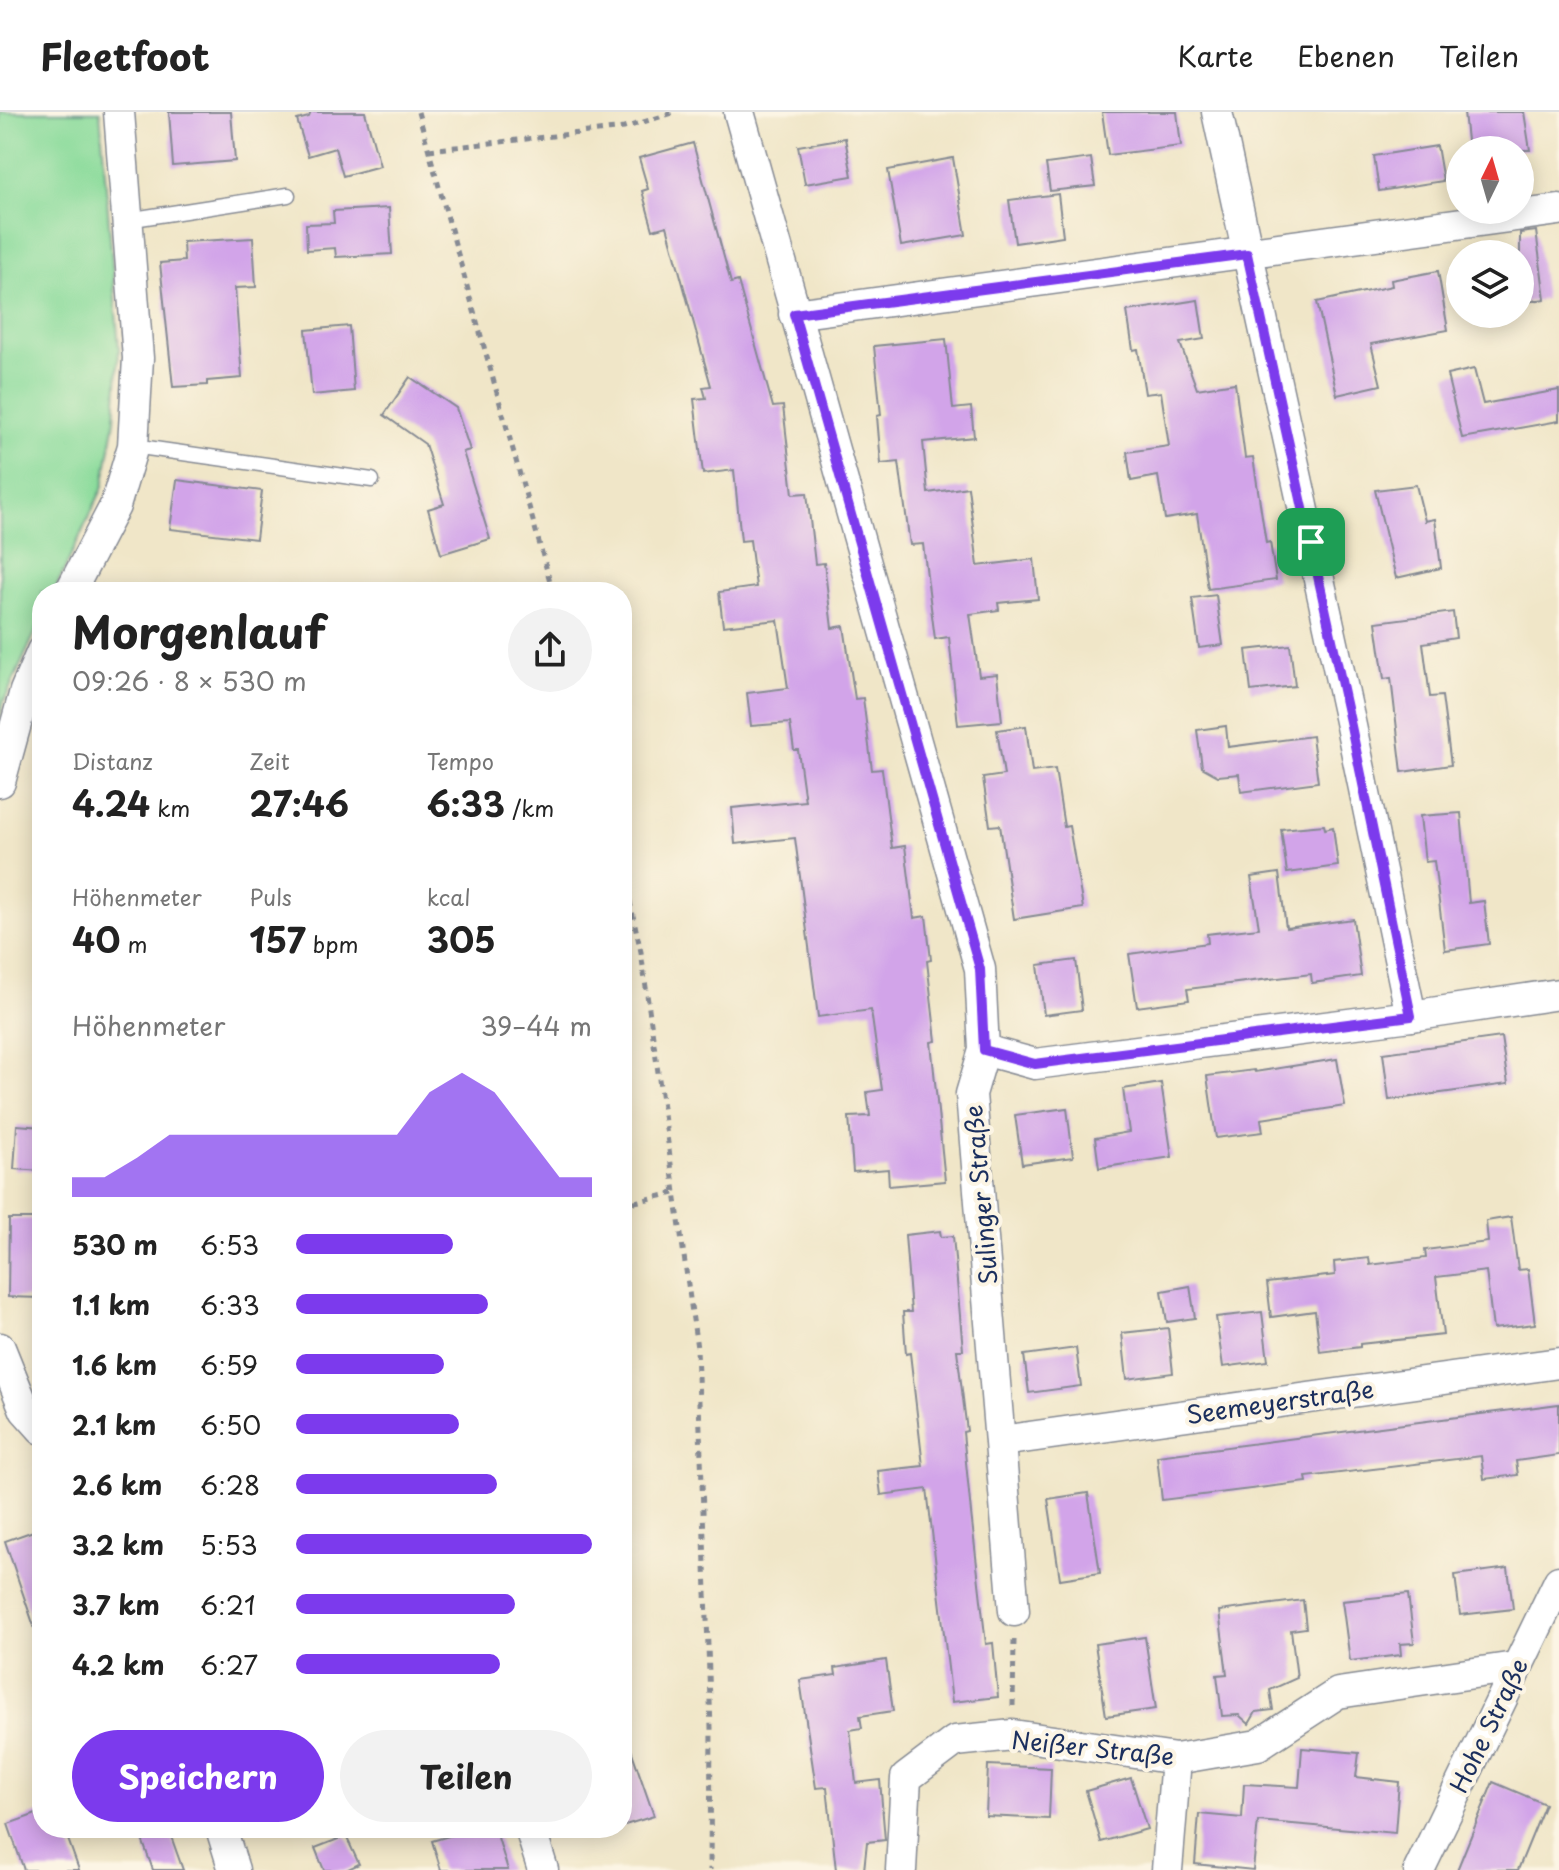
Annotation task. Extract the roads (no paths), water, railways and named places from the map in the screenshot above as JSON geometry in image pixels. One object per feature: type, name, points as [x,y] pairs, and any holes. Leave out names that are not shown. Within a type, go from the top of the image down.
[{"type":"street","points":[[75,582],[115,506],[133,446],[138,358],[119,112]]},
{"type":"street","name":"Sulinger Straße","points":[[739,112],[980,969],[984,1050],[971,1094],[1014,1611]]},
{"type":"street","points":[[1217,112],[1411,1016]]},
{"type":"street","points":[[794,314],[1559,210]]},
{"type":"street","points":[[0,782],[32,675]]},
{"type":"street","points":[[984,1050],[1035,1064],[1559,994]]},
{"type":"street","points":[[0,1348],[32,1407]]},
{"type":"street","name":"Seemeyerstraße","points":[[1001,1441],[1559,1363]]},
{"type":"street","name":"Hohe Straße","points":[[1419,1870],[1559,1581]]},
{"type":"street","name":"Neißer Straße","points":[[901,1870],[906,1778],[955,1741],[1013,1735],[1176,1759],[1258,1745],[1338,1693],[1515,1667]]},
{"type":"street","points":[[1167,1870],[1176,1759]]},
{"type":"street","points":[[224,1838],[234,1870]]},
{"type":"street","points":[[533,1838],[543,1870]]},
{"type":"lane","points":[[126,220],[288,195]]},
{"type":"lane","points":[[133,446],[372,480]]}]
